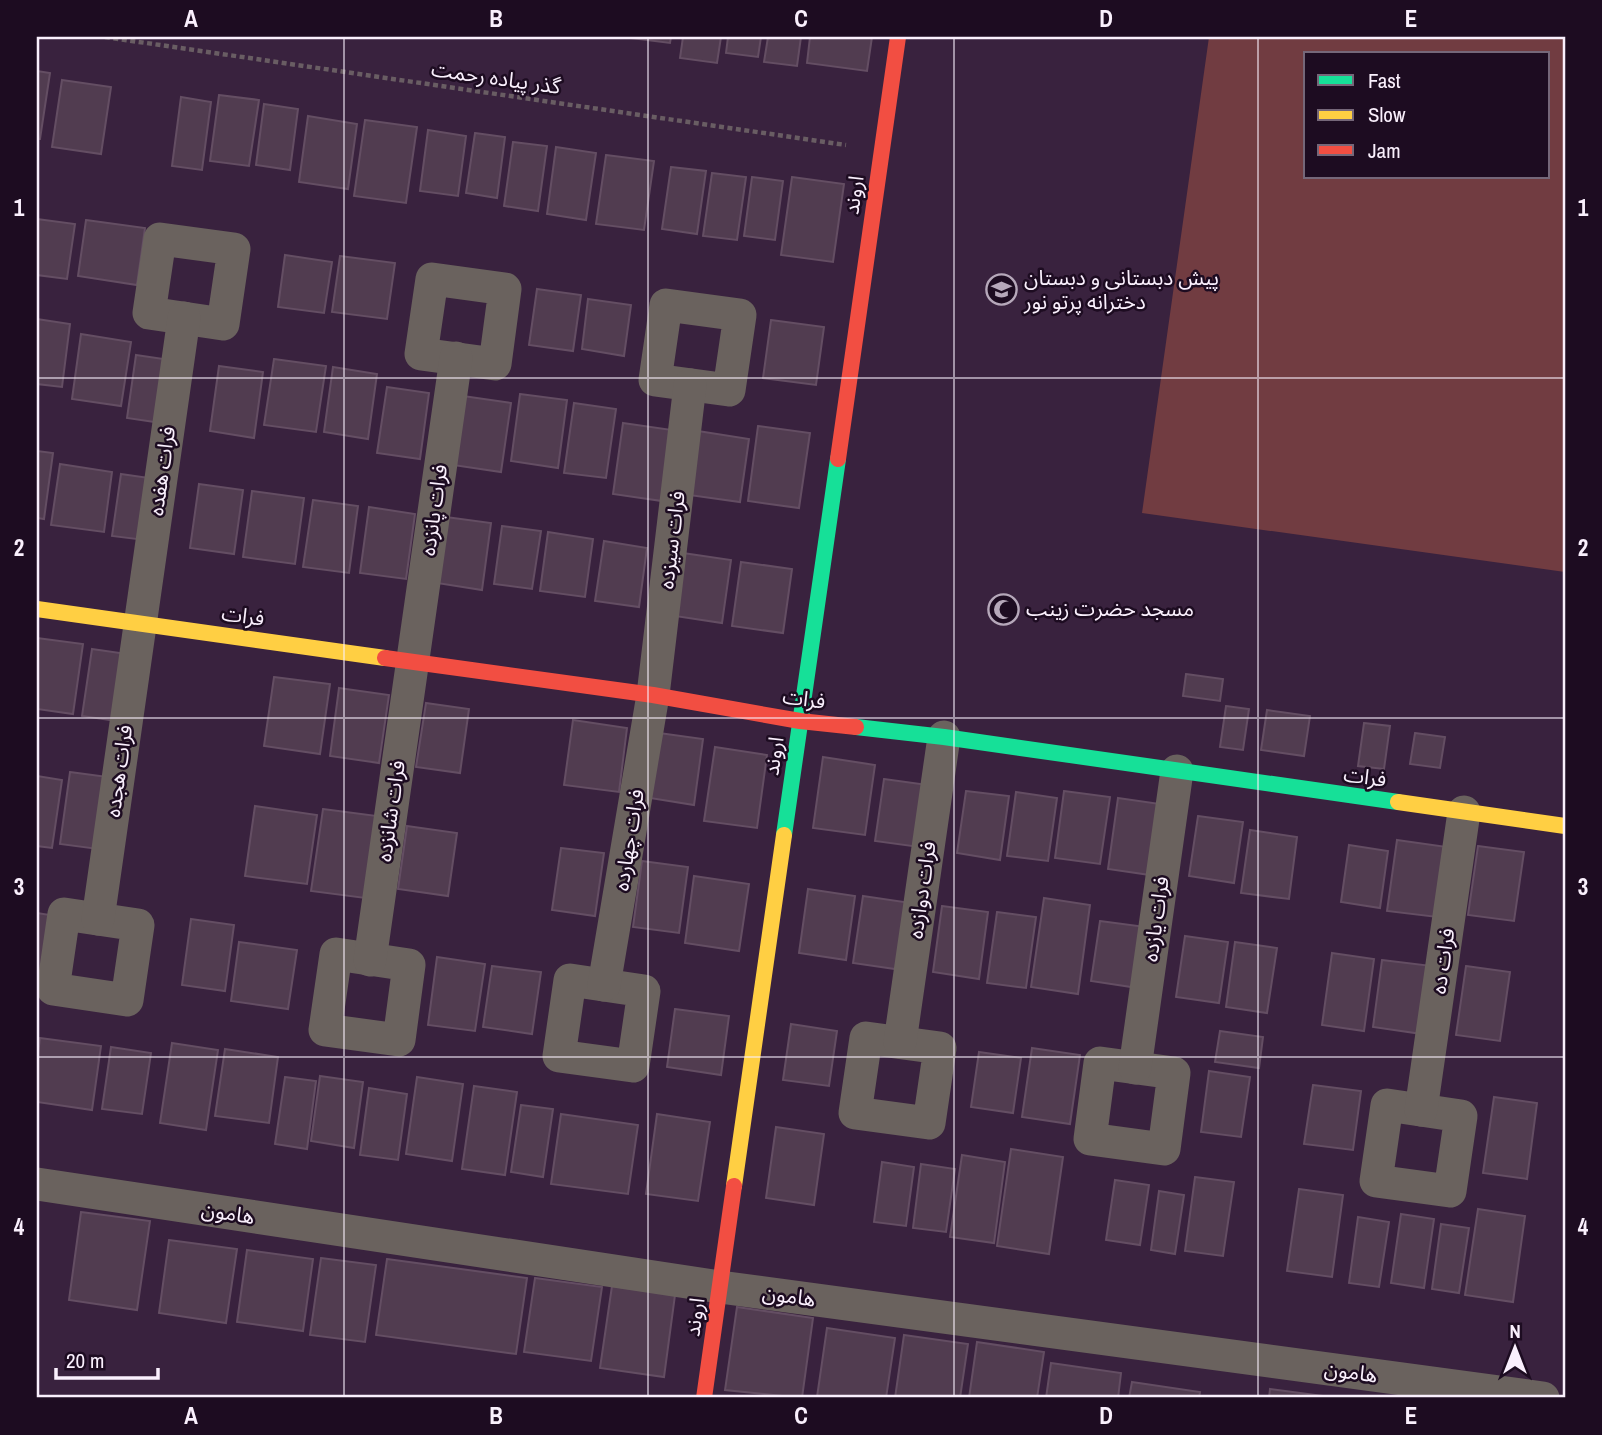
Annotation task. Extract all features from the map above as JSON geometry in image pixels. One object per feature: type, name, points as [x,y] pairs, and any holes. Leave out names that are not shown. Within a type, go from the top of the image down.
[{"type":"street","name":"اروند","points":[[704,1398],[898,37]]},
{"type":"street","name":"فرات هفده","points":[[141,623],[184,318]]},
{"type":"street","name":"فرات پانزده","points":[[412,662],[456,358]]},
{"type":"street","name":"فرات سیزده","points":[[653,695],[690,385]]},
{"type":"street","name":"فرات","points":[[37,608],[653,695],[800,721],[944,737],[1565,826]]},
{"type":"street","name":"فرات هجده","points":[[98,919],[141,623]]},
{"type":"street","name":"فرات شانزده","points":[[370,960],[412,662]]},
{"type":"street","name":"فرات چهارده","points":[[604,985],[653,695]]},
{"type":"street","name":"فرات دوازده","points":[[900,1042],[944,737]]},
{"type":"street","name":"فرات یازده","points":[[1135,1068],[1177,771]]},
{"type":"street","name":"فرات ده","points":[[1421,1110],[1464,812]]},
{"type":"street","name":"هامون","points":[[37,1184],[720,1287],[1543,1398]]},
{"type":"path","name":"گذر پیاده رحمت","points":[[105,37],[882,151]]},
{"type":"shaded area","points":[[1209,37],[1565,37],[1565,572],[1142,513]]},
{"type":"building","points":[[623,37],[671,37],[670,43]]},
{"type":"building","points":[[683,37],[721,37],[717,63],[680,58]]},
{"type":"building","points":[[728,37],[761,37],[758,57],[726,53]]},
{"type":"building","points":[[768,37],[801,37],[797,66],[764,62]]},
{"type":"building","points":[[810,37],[872,37],[867,71],[807,63]]},
{"type":"building","points":[[37,71],[50,73],[40,139],[37,139]]},
{"type":"building","points":[[62,80],[111,87],[101,154],[52,147]]},
{"type":"building","points":[[219,95],[259,100],[249,166],[210,161]]},
{"type":"building","points":[[181,97],[211,102],[202,170],[172,166]]},
{"type":"building","points":[[264,104],[298,109],[290,170],[256,165]]},
{"type":"building","points":[[308,116],[357,124],[348,189],[299,182]]},
{"type":"building","points":[[365,120],[417,127],[406,203],[354,196]]},
{"type":"building","points":[[428,130],[466,136],[458,196],[420,191]]},
{"type":"building","points":[[475,133],[505,137],[497,198],[466,193]]},
{"type":"building","points":[[513,142],[547,146],[538,211],[504,206]]},
{"type":"building","points":[[556,147],[596,153],[586,220],[547,214]]},
{"type":"building","points":[[606,155],[654,161],[644,230],[596,224]]},
{"type":"building","points":[[671,167],[706,171],[697,234],[662,229]]},
{"type":"building","points":[[712,173],[746,177],[737,240],[703,236]]},
{"type":"building","points":[[752,177],[783,181],[775,240],[744,236]]},
{"type":"building","points":[[792,177],[844,184],[833,262],[781,255]]},
{"type":"building","points":[[37,219],[75,224],[67,279],[37,275]]},
{"type":"building","points":[[86,220],[145,228],[137,285],[78,276]]},
{"type":"building","points":[[285,255],[332,262],[324,313],[278,307]]},
{"type":"building","points":[[340,256],[395,263],[387,319],[332,312]]},
{"type":"building","points":[[537,289],[581,295],[573,351],[529,345]]},
{"type":"building","points":[[588,299],[631,305],[624,356],[582,349]]},
{"type":"building","points":[[37,319],[70,324],[62,387],[37,384]]},
{"type":"building","points":[[771,320],[824,327],[816,385],[763,378]]},
{"type":"building","points":[[81,334],[131,342],[121,406],[72,399]]},
{"type":"building","points":[[136,355],[184,362],[175,425],[127,418]]},
{"type":"building","points":[[274,359],[326,366],[316,432],[264,425]]},
{"type":"building","points":[[219,366],[263,372],[254,438],[210,431]]},
{"type":"building","points":[[333,367],[377,374],[368,439],[324,432]]},
{"type":"building","points":[[387,387],[429,393],[420,459],[377,453]]},
{"type":"building","points":[[520,394],[567,400],[558,468],[511,461]]},
{"type":"building","points":[[463,396],[511,403],[501,472],[453,465]]},
{"type":"building","points":[[574,403],[616,409],[606,478],[564,473]]},
{"type":"building","points":[[623,423],[672,430],[662,501],[613,494]]},
{"type":"building","points":[[758,426],[810,433],[799,508],[748,501]]},
{"type":"building","points":[[698,431],[749,439],[740,502],[689,495]]},
{"type":"building","points":[[37,451],[53,453],[44,519],[37,518]]},
{"type":"building","points":[[60,464],[112,472],[104,532],[51,525]]},
{"type":"building","points":[[121,474],[170,481],[161,542],[112,536]]},
{"type":"building","points":[[199,484],[243,490],[234,554],[190,548]]},
{"type":"building","points":[[252,491],[304,498],[295,564],[243,557]]},
{"type":"building","points":[[313,500],[358,506],[349,573],[303,567]]},
{"type":"building","points":[[369,507],[415,514],[406,579],[360,573]]},
{"type":"building","points":[[446,517],[491,523],[482,590],[437,583]]},
{"type":"building","points":[[502,526],[541,531],[532,589],[494,584]]},
{"type":"building","points":[[548,532],[593,539],[585,597],[540,591]]},
{"type":"building","points":[[604,541],[647,548],[639,607],[595,601]]},
{"type":"building","points":[[683,553],[731,560],[722,623],[675,616]]},
{"type":"building","points":[[741,562],[792,569],[783,633],[732,626]]},
{"type":"building","points":[[37,638],[83,644],[73,714],[37,709]]},
{"type":"building","points":[[92,649],[141,656],[131,723],[82,716]]},
{"type":"building","points":[[1186,674],[1223,679],[1220,701],[1183,696]]},
{"type":"building","points":[[274,677],[330,684],[320,754],[264,746]]},
{"type":"building","points":[[339,688],[389,695],[379,763],[330,756]]},
{"type":"building","points":[[426,703],[469,709],[460,773],[416,767]]},
{"type":"building","points":[[1226,706],[1249,709],[1243,750],[1220,747]]},
{"type":"building","points":[[1267,710],[1310,716],[1304,756],[1261,750]]},
{"type":"building","points":[[573,720],[627,728],[619,792],[564,785]]},
{"type":"building","points":[[1364,723],[1390,726],[1384,769],[1358,766]]},
{"type":"building","points":[[659,733],[703,739],[694,805],[650,798]]},
{"type":"building","points":[[1415,733],[1445,737],[1440,768],[1410,764]]},
{"type":"building","points":[[715,747],[767,755],[757,828],[704,821]]},
{"type":"building","points":[[823,757],[875,765],[865,835],[813,828]]},
{"type":"building","points":[[70,772],[123,779],[113,851],[60,844]]},
{"type":"building","points":[[37,776],[62,780],[52,848],[37,846]]},
{"type":"building","points":[[884,779],[928,785],[919,847],[875,841]]},
{"type":"building","points":[[966,791],[1009,796],[1000,860],[957,853]]},
{"type":"building","points":[[1064,791],[1110,797],[1100,864],[1055,858]]},
{"type":"building","points":[[1016,792],[1057,798],[1048,861],[1007,856]]},
{"type":"building","points":[[1118,798],[1167,805],[1157,876],[1108,869]]},
{"type":"building","points":[[255,806],[317,815],[307,884],[245,876]]},
{"type":"building","points":[[323,809],[377,816],[365,898],[311,891]]},
{"type":"building","points":[[1198,816],[1243,822],[1234,883],[1189,876]]},
{"type":"building","points":[[407,826],[457,833],[448,896],[398,889]]},
{"type":"building","points":[[1250,830],[1297,837],[1289,899],[1241,893]]},
{"type":"building","points":[[1397,840],[1447,847],[1437,917],[1387,911]]},
{"type":"building","points":[[1349,845],[1388,851],[1380,908],[1341,902]]},
{"type":"building","points":[[1478,846],[1524,852],[1514,921],[1468,915]]},
{"type":"building","points":[[561,848],[604,853],[595,916],[552,910]]},
{"type":"building","points":[[642,861],[688,867],[679,933],[633,927]]},
{"type":"building","points":[[694,876],[749,884],[739,951],[685,943]]},
{"type":"building","points":[[808,889],[855,896],[846,960],[799,953]]},
{"type":"building","points":[[863,896],[911,903],[902,970],[853,963]]},
{"type":"building","points":[[1044,898],[1090,905],[1078,994],[1031,987]]},
{"type":"building","points":[[942,906],[988,912],[979,979],[933,972]]},
{"type":"building","points":[[997,912],[1036,917],[1026,988],[987,983]]},
{"type":"building","points":[[37,913],[50,915],[42,976],[37,975]]},
{"type":"building","points":[[191,919],[234,925],[225,991],[182,985]]},
{"type":"building","points":[[1100,921],[1146,927],[1138,988],[1091,981]]},
{"type":"building","points":[[1185,936],[1228,942],[1219,1003],[1176,997]]},
{"type":"building","points":[[239,942],[297,950],[288,1009],[231,1001]]},
{"type":"building","points":[[1235,942],[1277,948],[1267,1013],[1226,1007]]},
{"type":"building","points":[[1332,953],[1374,959],[1364,1031],[1322,1025]]},
{"type":"building","points":[[437,957],[485,964],[475,1031],[428,1025]]},
{"type":"building","points":[[1382,960],[1432,966],[1422,1034],[1373,1027]]},
{"type":"building","points":[[492,966],[541,972],[532,1034],[483,1027]]},
{"type":"building","points":[[1466,966],[1510,972],[1500,1041],[1456,1035]]},
{"type":"building","points":[[675,1009],[729,1016],[721,1075],[667,1067]]},
{"type":"building","points":[[791,1024],[837,1031],[829,1086],[783,1080]]},
{"type":"building","points":[[1220,1031],[1263,1037],[1259,1068],[1215,1062]]},
{"type":"building","points":[[40,1038],[101,1046],[92,1110],[37,1102]]},
{"type":"building","points":[[172,1043],[218,1050],[206,1130],[160,1123]]},
{"type":"building","points":[[111,1047],[151,1053],[142,1114],[102,1109]]},
{"type":"building","points":[[1032,1048],[1080,1055],[1070,1124],[1022,1117]]},
{"type":"building","points":[[225,1049],[278,1057],[269,1123],[215,1116]]},
{"type":"building","points":[[979,1052],[1021,1058],[1013,1113],[971,1107]]},
{"type":"building","points":[[1209,1071],[1250,1077],[1241,1137],[1201,1132]]},
{"type":"building","points":[[320,1076],[363,1082],[354,1148],[311,1141]]},
{"type":"building","points":[[285,1077],[316,1081],[307,1149],[275,1144]]},
{"type":"building","points":[[417,1077],[463,1084],[452,1161],[406,1154]]},
{"type":"building","points":[[1313,1085],[1361,1091],[1353,1150],[1304,1144]]},
{"type":"building","points":[[474,1086],[517,1092],[505,1175],[462,1169]]},
{"type":"building","points":[[369,1088],[407,1094],[398,1160],[360,1155]]},
{"type":"building","points":[[1494,1097],[1537,1103],[1527,1179],[1483,1173]]},
{"type":"building","points":[[521,1105],[553,1109],[543,1177],[511,1172]]},
{"type":"building","points":[[561,1114],[638,1125],[628,1194],[551,1184]]},
{"type":"building","points":[[657,1114],[710,1122],[698,1201],[646,1194]]},
{"type":"building","points":[[776,1127],[824,1134],[814,1205],[766,1198]]},
{"type":"building","points":[[1011,1149],[1063,1157],[1049,1254],[997,1246]]},
{"type":"building","points":[[962,1155],[1005,1162],[994,1243],[950,1237]]},
{"type":"building","points":[[882,1162],[914,1167],[906,1226],[874,1222]]},
{"type":"building","points":[[921,1164],[955,1169],[946,1232],[913,1228]]},
{"type":"building","points":[[1195,1177],[1234,1182],[1223,1256],[1185,1251]]},
{"type":"building","points":[[1115,1180],[1149,1185],[1140,1245],[1106,1240]]},
{"type":"building","points":[[1299,1189],[1343,1195],[1332,1277],[1287,1271]]},
{"type":"building","points":[[1159,1191],[1184,1195],[1175,1254],[1151,1250]]},
{"type":"building","points":[[1478,1209],[1525,1216],[1513,1302],[1465,1295]]},
{"type":"building","points":[[81,1212],[150,1221],[137,1310],[69,1300]]},
{"type":"building","points":[[1401,1214],[1434,1219],[1424,1288],[1391,1283]]},
{"type":"building","points":[[1358,1217],[1389,1222],[1379,1287],[1349,1283]]},
{"type":"building","points":[[1441,1224],[1469,1228],[1459,1293],[1432,1289]]},
{"type":"building","points":[[169,1240],[237,1249],[226,1323],[159,1313]]},
{"type":"building","points":[[247,1250],[313,1259],[303,1331],[237,1322]]},
{"type":"building","points":[[321,1258],[376,1265],[365,1342],[310,1335]]},
{"type":"building","points":[[387,1259],[527,1278],[516,1354],[376,1335]]},
{"type":"building","points":[[535,1278],[602,1287],[591,1361],[524,1352]]},
{"type":"building","points":[[612,1286],[675,1295],[664,1377],[600,1368]]},
{"type":"building","points":[[737,1307],[813,1318],[802,1398],[725,1390]]},
{"type":"building","points":[[827,1328],[895,1338],[886,1398],[817,1397]]},
{"type":"building","points":[[904,1335],[968,1344],[960,1398],[895,1398]]},
{"type":"building","points":[[977,1342],[1044,1352],[1037,1398],[969,1398]]},
{"type":"building","points":[[1051,1363],[1121,1373],[1118,1398],[1046,1398]]},
{"type":"building","points":[[1132,1382],[1200,1392],[1199,1398],[1129,1398]]},
{"type":"building","points":[[1270,1389],[1338,1398],[1269,1398]]},
{"type":"traffic: fast","points":[[784,835],[838,459]]},
{"type":"traffic: fast","points":[[856,727],[944,737],[1398,802]]},
{"type":"traffic: slow","points":[[37,609],[385,658]]},
{"type":"traffic: slow","points":[[1398,802],[1565,826]]},
{"type":"traffic: slow","points":[[734,1186],[784,835]]},
{"type":"traffic: jam","points":[[838,459],[898,37]]},
{"type":"traffic: jam","points":[[385,658],[653,695],[800,721],[856,727]]},
{"type":"traffic: jam","points":[[704,1398],[734,1186]]},
{"type":"place","name":"پیش دبستانی و دبستان دخترانه پرتو نور","points":[[1001,290]]},
{"type":"place","name":"مسجد حضرت زینب","points":[[1003,609]]}]
